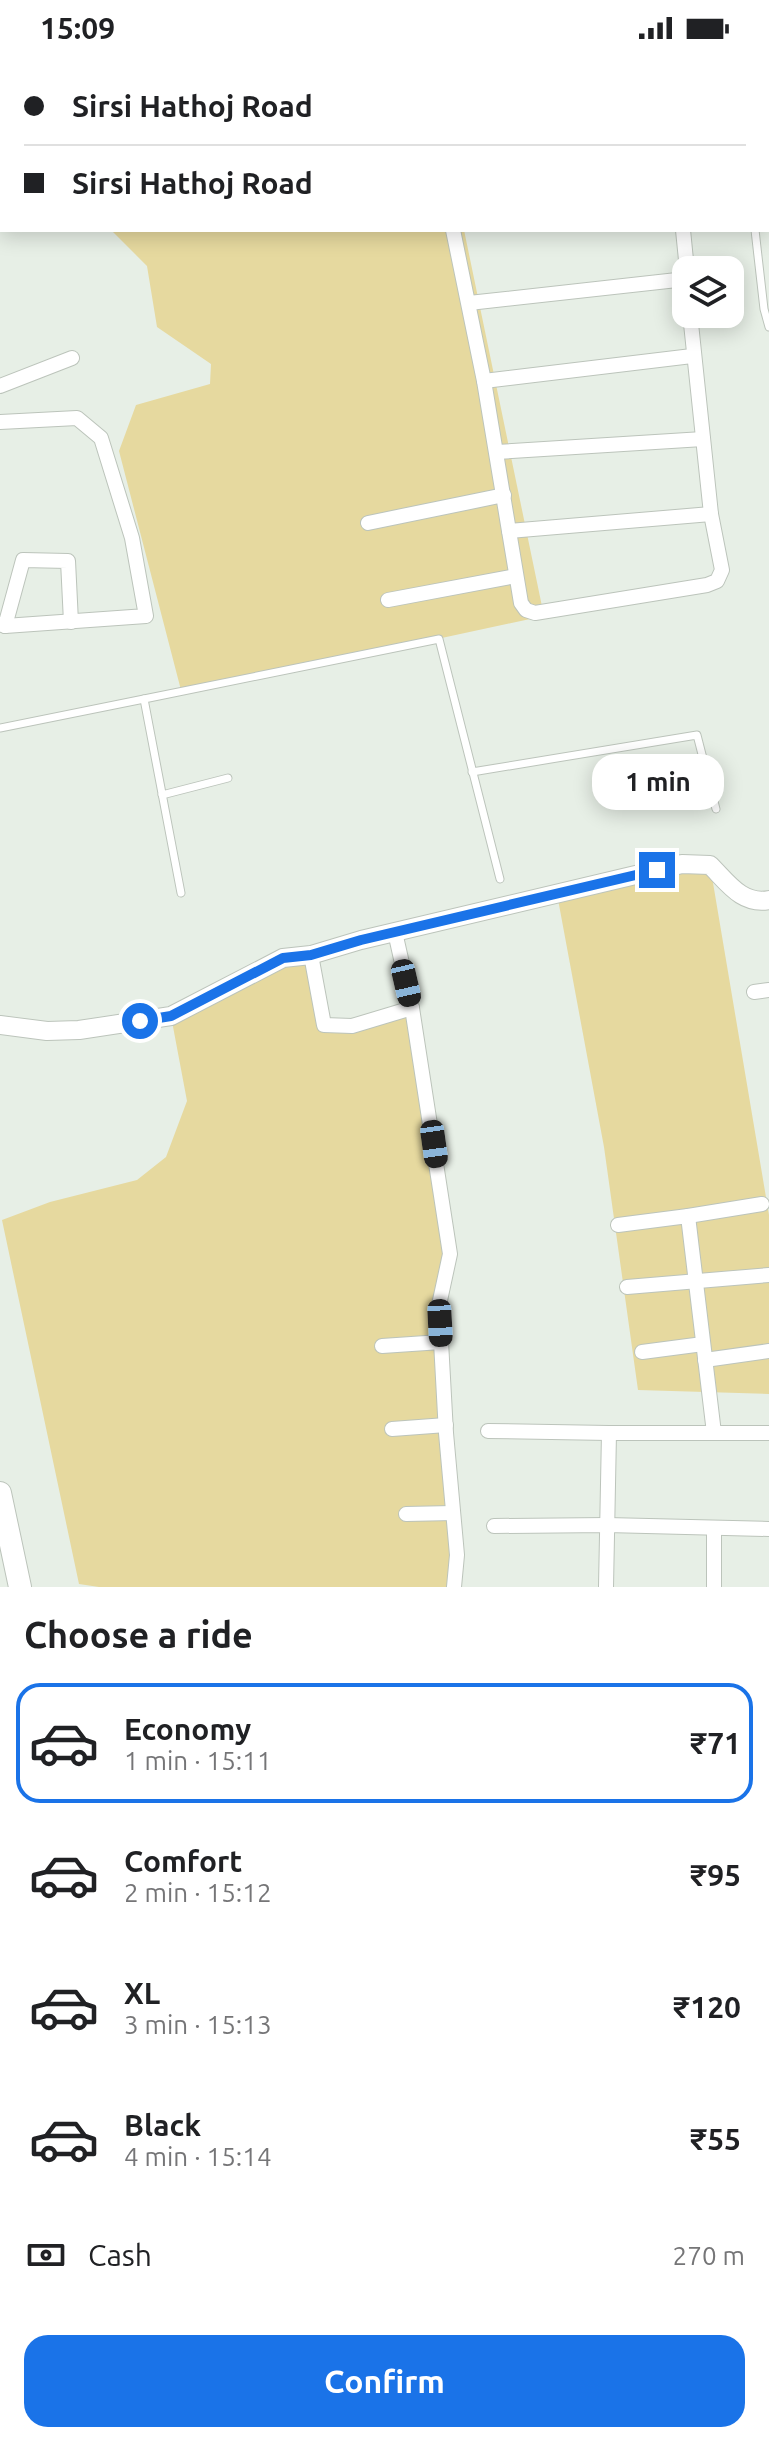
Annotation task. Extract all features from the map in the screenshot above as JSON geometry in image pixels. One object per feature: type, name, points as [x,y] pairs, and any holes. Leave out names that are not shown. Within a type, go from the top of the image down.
[{"type":"main road","points":[[0,1493],[20,1587]]},
{"type":"street","points":[[453,232],[497,452],[521,603],[526,610],[535,613],[717,581],[722,570],[711,514],[691,328]]},
{"type":"street","points":[[683,232],[686,256]]},
{"type":"street","points":[[469,303],[672,281]]},
{"type":"street","points":[[484,381],[692,356]]},
{"type":"street","points":[[0,386],[72,358]]},
{"type":"street","points":[[0,422],[77,418],[101,438],[132,538],[146,616],[71,622],[2,625],[23,560],[68,561],[71,622]]},
{"type":"street","points":[[497,452],[703,439]]},
{"type":"street","points":[[368,523],[504,495]]},
{"type":"street","points":[[509,531],[711,514]]},
{"type":"street","points":[[388,600],[516,576]]},
{"type":"street","points":[[0,1025],[47,1031],[79,1030],[171,1016],[283,958],[311,955],[682,864],[710,865],[743,898],[758,902],[769,900]]},
{"type":"street","points":[[395,932],[412,1008],[450,1254],[439,1305],[457,1555],[454,1587]]},
{"type":"street","points":[[311,955],[324,1025],[352,1026],[412,1008]]},
{"type":"street","points":[[618,1225],[762,1204]]},
{"type":"street","points":[[688,1216],[714,1433]]},
{"type":"street","points":[[627,1287],[769,1275]]},
{"type":"street","points":[[382,1346],[441,1342]]},
{"type":"street","points":[[642,1352],[703,1344]]},
{"type":"street","points":[[705,1360],[769,1351]]},
{"type":"street","points":[[392,1429],[446,1425]]},
{"type":"street","points":[[488,1431],[769,1433]]},
{"type":"street","points":[[606,1587],[609,1433]]},
{"type":"street","points":[[406,1514],[453,1513]]},
{"type":"street","points":[[494,1526],[769,1529]]},
{"type":"street","points":[[714,1528],[714,1587]]},
{"type":"lane","points":[[755,232],[769,327]]},
{"type":"lane","points":[[0,728],[439,639],[500,879]]},
{"type":"lane","points":[[144,699],[181,893]]},
{"type":"lane","points":[[472,772],[697,735],[716,809]]},
{"type":"lane","points":[[162,795],[228,778]]},
{"type":"shaded area","points":[[113,232],[464,232],[544,616],[182,694],[119,451],[136,405],[210,384],[211,364],[157,327],[147,266]]},
{"type":"shaded area","points":[[710,865],[769,1215],[769,1394],[638,1390],[604,1147],[557,894]]},
{"type":"shaded area","points":[[311,955],[324,1025],[412,1008],[450,1254],[439,1305],[452,1587],[99,1587],[79,1584],[2,1220],[50,1202],[137,1180],[166,1157],[187,1101],[171,1016]]},
{"type":"route","points":[[140,1021],[171,1016],[283,958],[311,955],[361,940],[657,870]]}]
